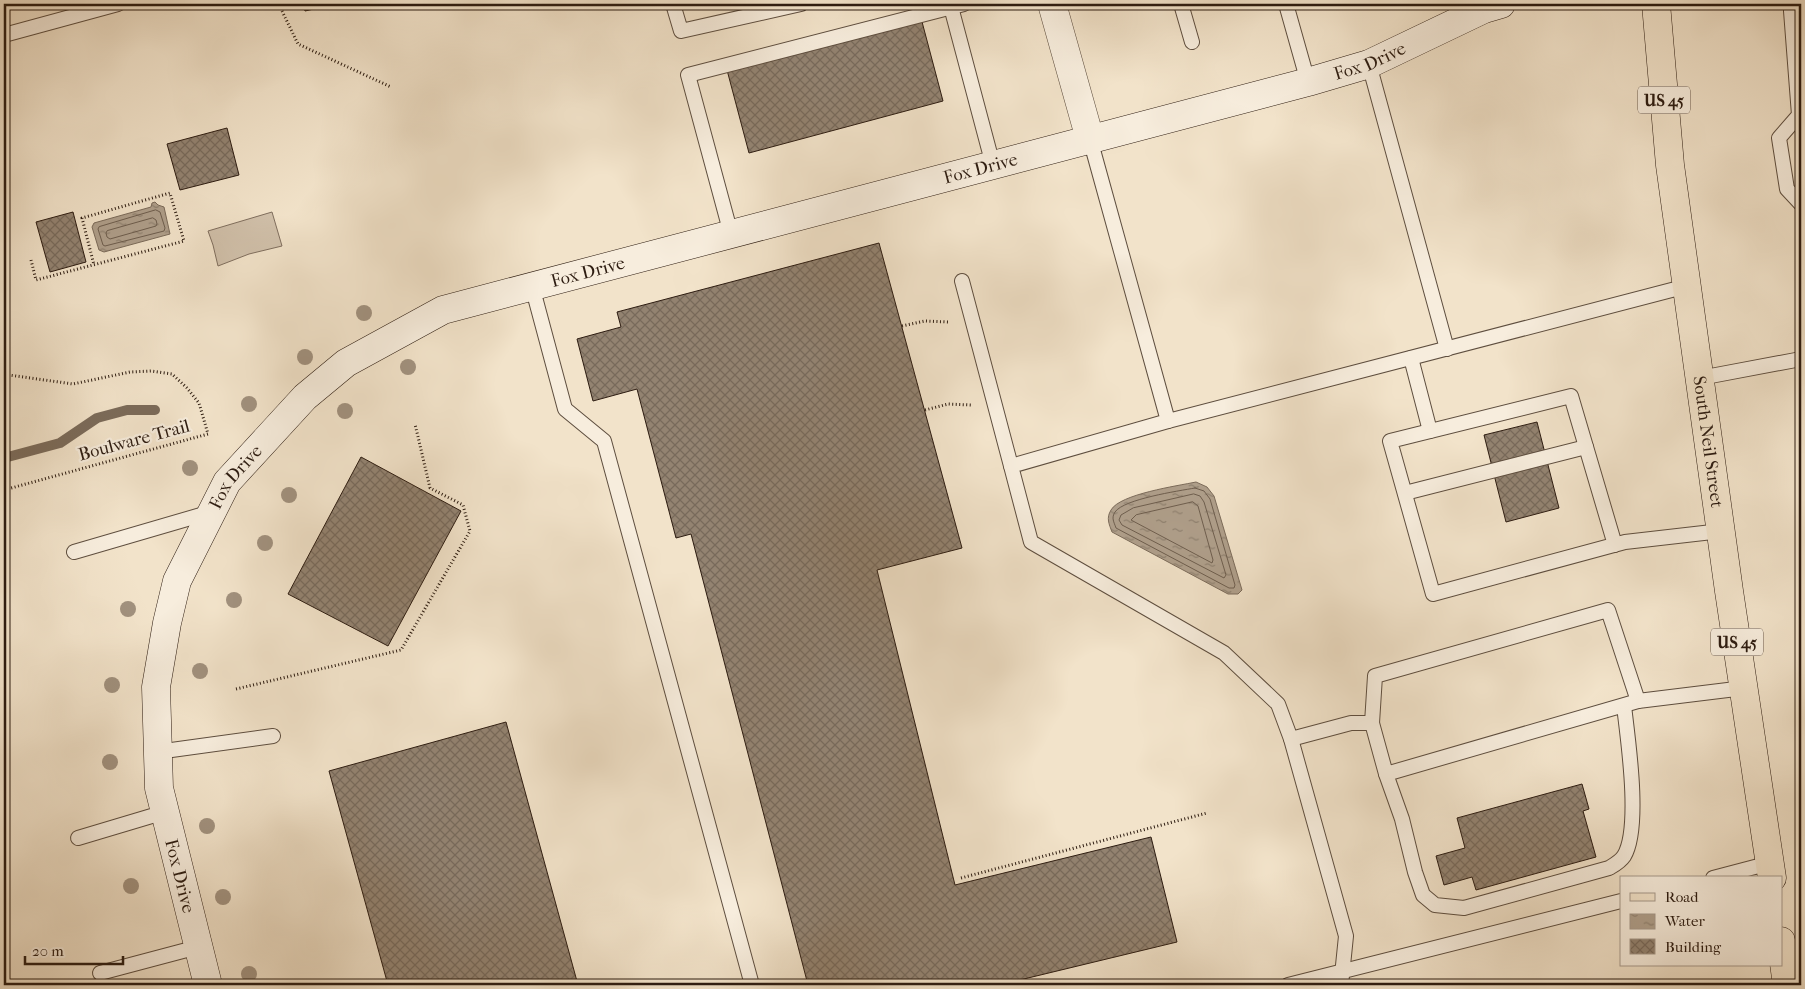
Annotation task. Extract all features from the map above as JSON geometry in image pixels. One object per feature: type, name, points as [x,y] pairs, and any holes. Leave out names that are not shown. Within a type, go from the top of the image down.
[{"type":"main road","name":"South Neil Street","points":[[1656,4],[1670,165],[1771,870]]},
{"type":"main road","points":[[1782,946],[1788,985]]},
{"type":"street","points":[[1052,4],[1090,140]]},
{"type":"street","name":"Fox Drive","points":[[208,985],[159,788],[156,687],[167,622],[177,582],[227,482],[305,397],[346,363],[443,310],[1308,82],[1369,64],[1484,9],[1501,4]]},
{"type":"lane","points":[[4,35],[118,4]]},
{"type":"lane","points":[[673,4],[681,31],[801,4]]},
{"type":"lane","points":[[1181,4],[1192,42]]},
{"type":"lane","points":[[1286,4],[1308,82]]},
{"type":"lane","points":[[731,234],[688,75],[958,5],[993,165]]},
{"type":"lane","points":[[1791,11],[1799,115],[1779,138],[1787,189],[1801,204]]},
{"type":"lane","points":[[1369,64],[1446,349]]},
{"type":"lane","points":[[1090,140],[1168,420]]},
{"type":"lane","points":[[962,281],[1031,542],[1224,653],[1278,704],[1292,739],[1346,936],[1341,985]]},
{"type":"lane","points":[[532,286],[565,409],[604,441],[752,985]]},
{"type":"lane","points":[[1011,466],[1168,420],[1687,286]]},
{"type":"lane","points":[[1411,358],[1430,431]]},
{"type":"lane","points":[[1700,378],[1801,359]]},
{"type":"lane","points":[[1615,545],[1571,396],[1390,441],[1433,594],[1615,545],[1625,542],[1721,531]]},
{"type":"lane","points":[[1405,493],[1586,447]]},
{"type":"lane","points":[[74,552],[211,512]]},
{"type":"lane","points":[[1624,706],[1631,760],[1632,832],[1622,859],[1609,868],[1600,871],[1464,908],[1435,905],[1423,895],[1372,723],[1375,676],[1608,610],[1638,701]]},
{"type":"lane","points":[[1386,774],[1638,701],[1744,688]]},
{"type":"lane","points":[[1292,739],[1351,723],[1372,723]]},
{"type":"lane","points":[[157,752],[273,736]]},
{"type":"lane","points":[[78,838],[164,812]]},
{"type":"lane","points":[[1728,876],[1771,870]]},
{"type":"lane","points":[[1288,985],[1620,901]]},
{"type":"lane","points":[[100,973],[198,947]]},
{"type":"path","points":[[282,11],[298,44],[391,87]]},
{"type":"path","points":[[31,260],[36,280],[94,265],[184,241],[170,194],[82,218],[94,265]]},
{"type":"path","points":[[902,326],[926,321],[974,323]]},
{"type":"path","name":"Boulware Trail","points":[[4,369],[9,376],[72,384],[130,372],[151,371],[172,374],[199,403],[208,434],[4,490]]},
{"type":"path","points":[[925,410],[948,404],[996,406]]},
{"type":"path","points":[[236,690],[401,650],[470,531],[463,505],[430,488],[415,424]]},
{"type":"path","points":[[961,878],[1207,813]]},
{"type":"shaded area","points":[[272,212],[282,246],[249,254],[218,266],[208,231]]},
{"type":"water","points":[[155,202],[164,207],[170,234],[104,252],[99,250],[92,227],[94,223],[151,207],[152,203]]},
{"type":"water","points":[[1196,482],[1207,487],[1214,496],[1242,590],[1238,594],[1228,594],[1112,532],[1108,521],[1111,510],[1116,504],[1137,495]]},
{"type":"building","points":[[303,4],[336,4],[305,11]]},
{"type":"building","points":[[921,18],[943,101],[749,153],[727,70]]},
{"type":"building","points":[[227,128],[239,175],[180,190],[167,144]]},
{"type":"building","points":[[73,212],[86,262],[50,272],[36,222]]},
{"type":"building","points":[[879,243],[962,548],[877,570],[955,885],[1151,837],[1177,942],[999,985],[808,985],[691,534],[676,538],[637,389],[593,401],[577,339],[621,327],[617,312]]},
{"type":"building","points":[[1537,422],[1559,508],[1506,522],[1484,435]]},
{"type":"building","points":[[361,457],[461,511],[388,646],[288,594]]},
{"type":"building","points":[[506,722],[578,985],[388,985],[329,771]]},
{"type":"building","points":[[1582,784],[1589,809],[1583,811],[1596,857],[1476,890],[1472,877],[1444,885],[1436,856],[1465,848],[1457,818]]},
{"type":"waterway","points":[[4,458],[60,443],[97,418],[127,410],[155,410]]}]
